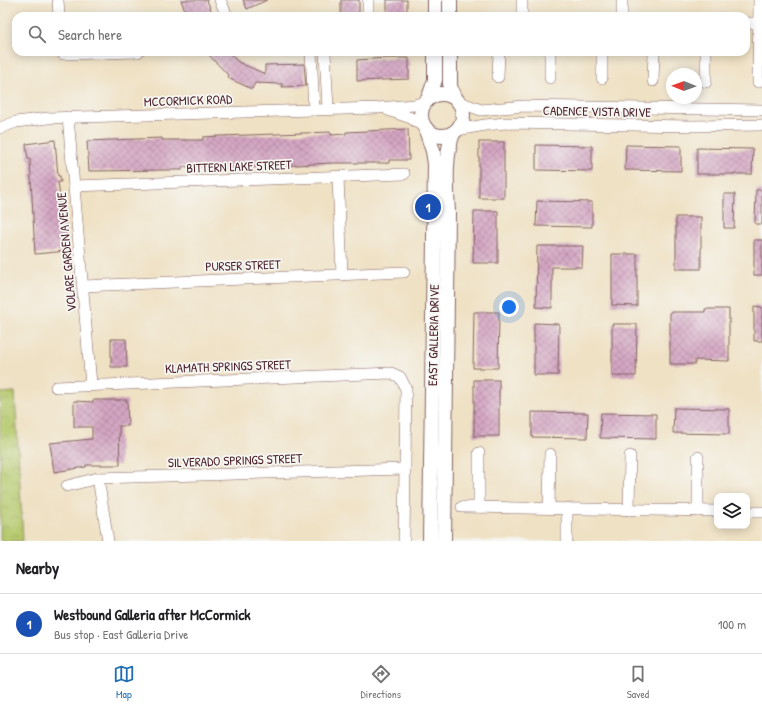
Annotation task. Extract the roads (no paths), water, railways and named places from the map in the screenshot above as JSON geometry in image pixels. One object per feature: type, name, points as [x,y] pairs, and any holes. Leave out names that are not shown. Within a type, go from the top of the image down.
[{"type":"main road","points":[[435,0],[435,12]]},
{"type":"main road","points":[[450,0],[450,12]]},
{"type":"main road","points":[[435,56],[435,80],[420,115],[425,128],[437,136],[445,136],[455,132],[463,118],[462,110],[450,87],[450,56]]},
{"type":"main road","points":[[427,100],[435,94],[444,94],[458,101]]},
{"type":"main road","name":"EAST GALLERIA DRIVE","points":[[425,128],[433,151],[435,164],[430,541]]},
{"type":"main road","name":"EAST GALLERIA DRIVE","points":[[444,541],[448,214],[447,163],[448,149],[455,132]]},
{"type":"street","points":[[58,0],[60,12]]},
{"type":"street","points":[[220,0],[225,12]]},
{"type":"street","points":[[368,0],[368,12]]},
{"type":"street","points":[[522,0],[522,12]]},
{"type":"street","points":[[622,0],[622,12]]},
{"type":"street","points":[[758,82],[760,23],[759,0]]},
{"type":"street","points":[[311,56],[314,110]]},
{"type":"street","points":[[326,56],[328,109]]},
{"type":"street","points":[[498,77],[499,56]]},
{"type":"street","points":[[550,56],[550,78]]},
{"type":"street","points":[[602,56],[602,78]]},
{"type":"street","points":[[653,81],[654,56]]},
{"type":"street","points":[[706,56],[706,82]]},
{"type":"street","name":"MCCORMICK ROAD","points":[[0,128],[16,122],[68,117],[378,108],[414,105],[427,100]]},
{"type":"street","name":"CADENCE VISTA DRIVE","points":[[458,101],[481,110],[524,106],[762,110]]},
{"type":"street","name":"MCCORMICK ROAD","points":[[378,108],[402,114],[425,128]]},
{"type":"street","name":"VOLARE GARDEN AVENUE","points":[[68,117],[91,385]]},
{"type":"street","name":"CADENCE VISTA DRIVE","points":[[455,132],[485,125],[506,123],[692,126],[762,125]]},
{"type":"street","name":"BITTERN LAKE STREET","points":[[74,186],[404,174]]},
{"type":"street","points":[[338,177],[342,275]]},
{"type":"street","name":"PURSER STREET","points":[[83,286],[404,272]]},
{"type":"street","name":"KLAMATH SPRINGS STREET","points":[[56,387],[391,373],[400,377],[406,390],[405,469]]},
{"type":"street","points":[[478,507],[479,453]]},
{"type":"street","points":[[549,508],[550,454]]},
{"type":"street","points":[[629,510],[630,456]]},
{"type":"street","points":[[698,457],[698,511]]},
{"type":"street","points":[[404,541],[405,469]]},
{"type":"street","name":"SILVERADO SPRINGS STREET","points":[[67,486],[98,478],[405,469]]},
{"type":"street","points":[[98,478],[108,541]]},
{"type":"street","points":[[462,507],[714,511]]},
{"type":"street","points":[[566,541],[567,508]]},
{"type":"street","points":[[750,512],[762,512]]},
{"type":"place","name":"Westbound Galleria after McCormick","points":[[428,207]]}]
